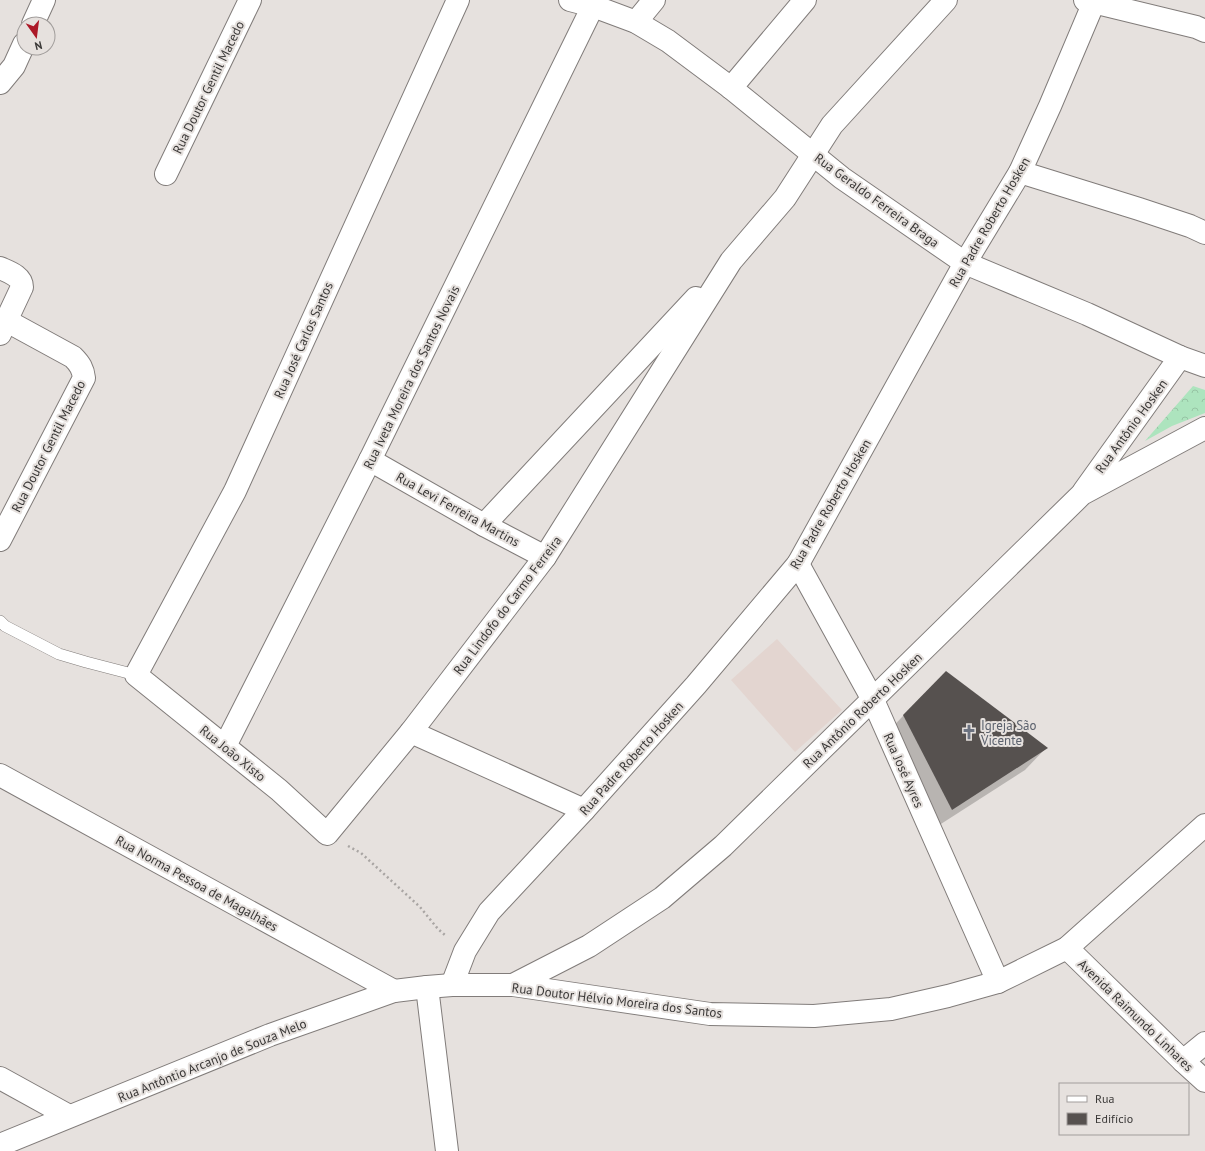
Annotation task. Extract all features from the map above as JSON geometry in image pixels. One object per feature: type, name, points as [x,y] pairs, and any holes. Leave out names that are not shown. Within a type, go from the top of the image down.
[{"type":"street","points":[[37,16],[44,0]]},
{"type":"street","name":"Rua Doutor Gentil Macedo","points":[[166,174],[250,0]]},
{"type":"street","name":"Rua José Carlos Santos","points":[[136,675],[235,491],[458,0]]},
{"type":"street","name":"Rua Geraldo Ferreira Braga","points":[[570,0],[593,6],[636,22],[668,42],[731,88],[842,178],[965,263],[1087,314],[1180,357],[1205,366]]},
{"type":"street","points":[[636,22],[654,0]]},
{"type":"street","points":[[731,88],[805,0]]},
{"type":"street","name":"Rua Lindofo do Carmo Ferreira","points":[[484,525],[731,260],[785,198],[832,125],[946,0]]},
{"type":"street","points":[[1089,1],[1196,27],[1205,31]]},
{"type":"street","name":"Rua Padre Roberto Hosken","points":[[452,985],[465,950],[489,912],[584,810],[696,685],[798,564],[965,263],[1020,172],[1050,106],[1089,1]]},
{"type":"street","name":"Rua Iveta Moreira dos Santos Novais","points":[[225,746],[370,460],[593,6]]},
{"type":"street","points":[[0,83],[14,66],[19,56]]},
{"type":"street","points":[[1020,172],[1139,208],[1190,226],[1205,233]]},
{"type":"street","name":"Rua Lindofo do Carmo Ferreira","points":[[327,834],[411,732],[545,557],[731,260]]},
{"type":"street","points":[[0,268],[18,278],[22,282],[21,290],[4,327]]},
{"type":"street","name":"Rua Doutor Gentil Macedo","points":[[0,540],[84,378],[80,363],[73,357],[4,327]]},
{"type":"street","name":"Rua Antônio Hosken","points":[[1082,494],[1180,357]]},
{"type":"street","name":"Rua Antônio Roberto Hosken","points":[[513,985],[589,946],[662,898],[723,846],[1082,494],[1205,428]]},
{"type":"street","name":"Rua Levi Ferreira Martins","points":[[370,460],[484,525],[545,557]]},
{"type":"street","name":"Rua José Ayres","points":[[798,564],[873,700],[998,982]]},
{"type":"street","name":"Rua João Xisto","points":[[136,675],[279,790],[327,834]]},
{"type":"street","points":[[411,732],[584,810]]},
{"type":"street","name":"Rua Norma Pessoa de Magalhães","points":[[0,775],[394,991]]},
{"type":"street","name":"Rua Doutor Hélvio Moreira dos Santos","points":[[427,987],[452,985],[513,985],[710,1014],[814,1016],[890,1009],[948,996],[998,982],[1067,948],[1205,825]]},
{"type":"street","name":"Avenida Raimundo Linhares","points":[[1067,948],[1205,1081]]},
{"type":"street","points":[[427,987],[447,1151]]},
{"type":"street","name":"Rua Antôntio Arcanjo de Souza Melo","points":[[0,1145],[270,1035],[394,991],[427,987]]},
{"type":"street","points":[[1183,1061],[1205,1043]]},
{"type":"street","points":[[0,1078],[69,1116]]},
{"type":"lane","points":[[0,621],[5,626],[59,654],[136,675]]},
{"type":"path","points":[[327,834],[361,854],[420,907],[438,929],[465,950]]},
{"type":"shaded area","points":[[777,639],[842,710],[795,752],[731,680]]},
{"type":"green space","points":[[1193,386],[1205,390],[1205,413],[1172,426],[1145,441]]},
{"type":"building","name":"Igreja São Vicente","points":[[946,671],[1048,748],[952,810],[903,715]]},
{"type":"place","name":"Igreja São Vicente","points":[[969,732]]}]
